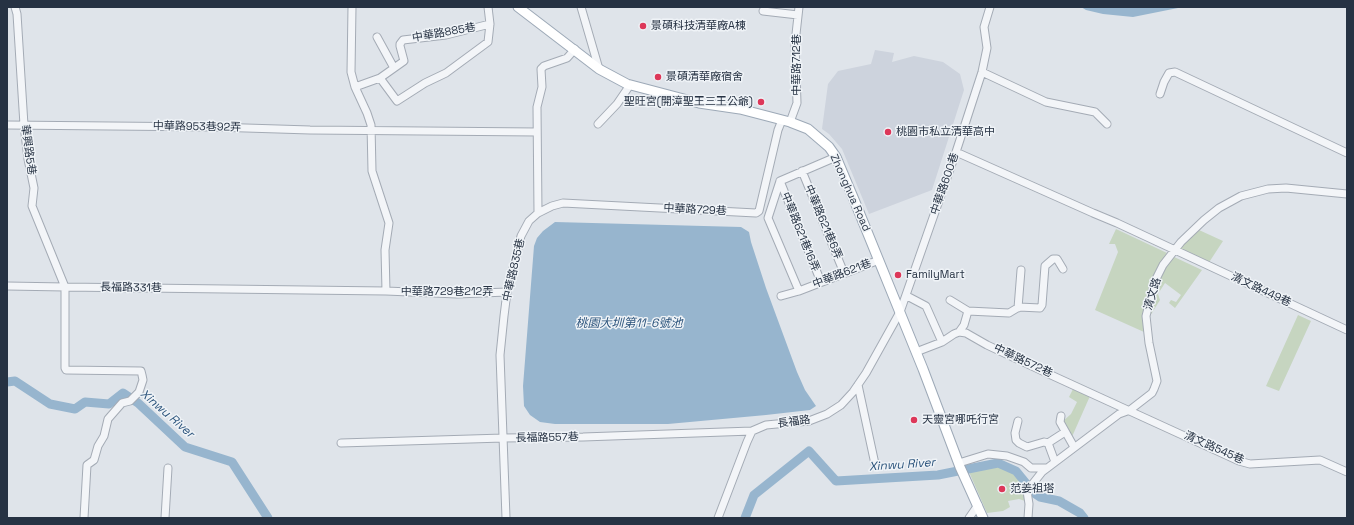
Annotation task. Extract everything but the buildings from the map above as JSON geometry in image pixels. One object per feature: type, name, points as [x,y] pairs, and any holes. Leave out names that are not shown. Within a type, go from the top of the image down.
[{"type":"main road","name":"Zhonghua Road","points":[[518,7],[575,49],[599,69],[630,85],[699,103],[740,109],[786,121],[808,129],[828,147],[836,157],[900,312],[961,468],[983,518]]},
{"type":"street","name":"華興路5巷","points":[[15,7],[17,14],[24,125],[28,159],[34,188],[32,206],[65,287]]},
{"type":"street","points":[[352,7],[351,72],[355,86],[368,113],[371,125],[372,171],[389,223],[385,250],[386,292]]},
{"type":"street","name":"中華路885巷","points":[[394,68],[404,61],[400,46],[403,40],[446,35],[490,24],[488,7]]},
{"type":"street","points":[[581,7],[599,69]]},
{"type":"street","name":"中華路712巷","points":[[786,121],[797,103],[795,44],[799,7]]},
{"type":"street","name":"中華路600巷","points":[[900,312],[956,152],[982,72],[987,48],[984,27],[990,7]]},
{"type":"street","points":[[763,11],[798,15]]},
{"type":"street","points":[[380,78],[397,101],[425,82],[446,73],[488,42],[490,24]]},
{"type":"street","points":[[355,86],[380,78],[394,68],[377,37]]},
{"type":"street","points":[[538,213],[537,106],[542,88],[541,69],[544,66],[567,58],[575,49]]},
{"type":"street","points":[[982,72],[1046,102],[1095,112],[1107,124]]},
{"type":"street","points":[[1160,94],[1169,73],[1175,72],[1347,152]]},
{"type":"street","points":[[598,124],[617,104],[630,85]]},
{"type":"street","name":"中華路729巷","points":[[538,213],[552,206],[563,203],[756,213],[759,211],[778,130],[786,121]]},
{"type":"street","name":"中華路953巷92弄","points":[[7,125],[537,132]]},
{"type":"street","name":"清文路449巷","points":[[956,152],[1117,223],[1347,330]]},
{"type":"street","points":[[799,291],[768,218],[780,181],[836,157]]},
{"type":"street","name":"中華路621巷6弄","points":[[802,171],[844,273]]},
{"type":"street","name":"中華路621巷16弄","points":[[780,181],[821,282]]},
{"type":"street","name":"清文路","points":[[1028,518],[1029,504],[1027,491],[1039,476],[1074,447],[1119,414],[1130,410],[1152,393],[1157,381],[1149,343],[1146,316],[1155,281],[1163,265],[1175,250],[1204,220],[1219,208],[1241,196],[1268,189],[1280,188],[1347,194]]},
{"type":"street","name":"中華路835巷","points":[[506,518],[500,355],[508,292],[520,236],[529,221],[538,213]]},
{"type":"street","points":[[950,300],[968,311],[1009,313],[1022,306],[1040,308],[1042,305],[1045,266],[1053,259],[1057,259],[1063,269]]},
{"type":"street","name":"中華路621巷","points":[[782,296],[799,291],[879,260]]},
{"type":"street","points":[[1018,308],[1020,270]]},
{"type":"street","name":"長福路331巷","points":[[7,286],[386,292]]},
{"type":"street","points":[[65,287],[66,370],[141,371],[142,380],[139,392],[132,400],[122,403],[108,418],[104,436],[98,446],[94,460],[87,465],[84,518]]},
{"type":"street","name":"中華路729巷212弄","points":[[386,292],[457,294],[508,292]]},
{"type":"street","points":[[906,296],[926,306],[942,342]]},
{"type":"street","points":[[916,352],[942,342],[959,332],[964,326],[968,311]]},
{"type":"street","name":"長福路","points":[[752,431],[766,425],[809,421],[827,414],[841,405],[858,385],[900,312]]},
{"type":"street","name":"中華路572巷","points":[[959,332],[966,333],[987,345],[1130,410]]},
{"type":"street","points":[[858,385],[875,464]]},
{"type":"street","name":"清文路545巷","points":[[1130,410],[1239,461],[1250,464],[1320,460],[1347,472]]},
{"type":"street","points":[[1061,416],[1060,422],[1074,447]]},
{"type":"street","points":[[1018,421],[1015,433],[1016,440],[1027,447],[1044,442],[1048,443],[1065,432]]},
{"type":"street","points":[[718,518],[746,442],[752,431]]},
{"type":"street","name":"長福路557巷","points":[[341,443],[752,431]]},
{"type":"street","points":[[1048,443],[1055,462]]},
{"type":"street","points":[[961,468],[988,454],[1007,456],[1024,462],[1031,468],[1047,468]]},
{"type":"street","points":[[165,518],[168,468]]},
{"type":"street","points":[[969,518],[978,504]]},
{"type":"shaded area","name":"桃園市私立清華高中","points":[[875,50],[894,53],[892,62],[914,56],[943,62],[960,74],[964,90],[932,190],[869,214],[842,149],[829,134],[822,129],[828,84],[838,71],[871,64]]},
{"type":"green space","points":[[1116,229],[1167,253],[1152,279],[1144,314],[1144,332],[1095,310],[1118,252],[1115,244],[1109,244]]},
{"type":"green space","points":[[1199,230],[1223,241],[1206,267],[1175,252]]},
{"type":"green space","points":[[1172,256],[1202,270],[1175,308],[1169,303],[1171,300],[1176,302],[1181,295],[1165,283],[1158,294],[1160,300],[1150,316],[1158,281]]},
{"type":"green space","points":[[1298,315],[1311,321],[1279,391],[1266,386]]},
{"type":"green space","points":[[1073,389],[1090,396],[1071,439],[1062,422],[1071,414],[1077,402],[1069,397]]},
{"type":"green space","points":[[992,465],[1008,467],[1022,480],[1027,488],[1025,501],[1019,499],[1008,501],[1010,507],[1003,511],[987,513],[969,472]]},
{"type":"water","points":[[1081,7],[1183,7],[1133,17],[1103,14],[1086,10]]},
{"type":"water","name":"桃園大圳第11-6號池","points":[[555,222],[741,227],[749,232],[766,288],[797,372],[805,390],[816,406],[810,410],[668,424],[555,424],[540,422],[530,415],[524,406],[523,386],[534,246],[537,238],[543,231]]},
{"type":"waterway","name":"Xinwu River","points":[[7,382],[15,381],[50,404],[75,409],[85,402],[109,404],[123,393],[138,403],[185,447],[232,462],[268,518]]},
{"type":"waterway","name":"Xinwu River","points":[[745,518],[754,495],[809,451],[836,481],[938,475],[998,463],[1016,471],[1034,493],[1040,497],[1059,501],[1080,513],[1084,518]]},
{"type":"place","name":"景碩科技清華廠A棟","points":[[643,26]]},
{"type":"place","name":"景碩清華廠宿舍","points":[[658,77]]},
{"type":"place","name":"聖旺宮(開漳聖王三王公爺)","points":[[761,102]]},
{"type":"place","name":"桃園市私立清華高中","points":[[888,132]]},
{"type":"place","name":"FamilyMart","points":[[898,275]]},
{"type":"place","name":"天靈宮哪吒行宮","points":[[914,420]]},
{"type":"place","name":"范姜祖塔","points":[[1002,489]]}]
